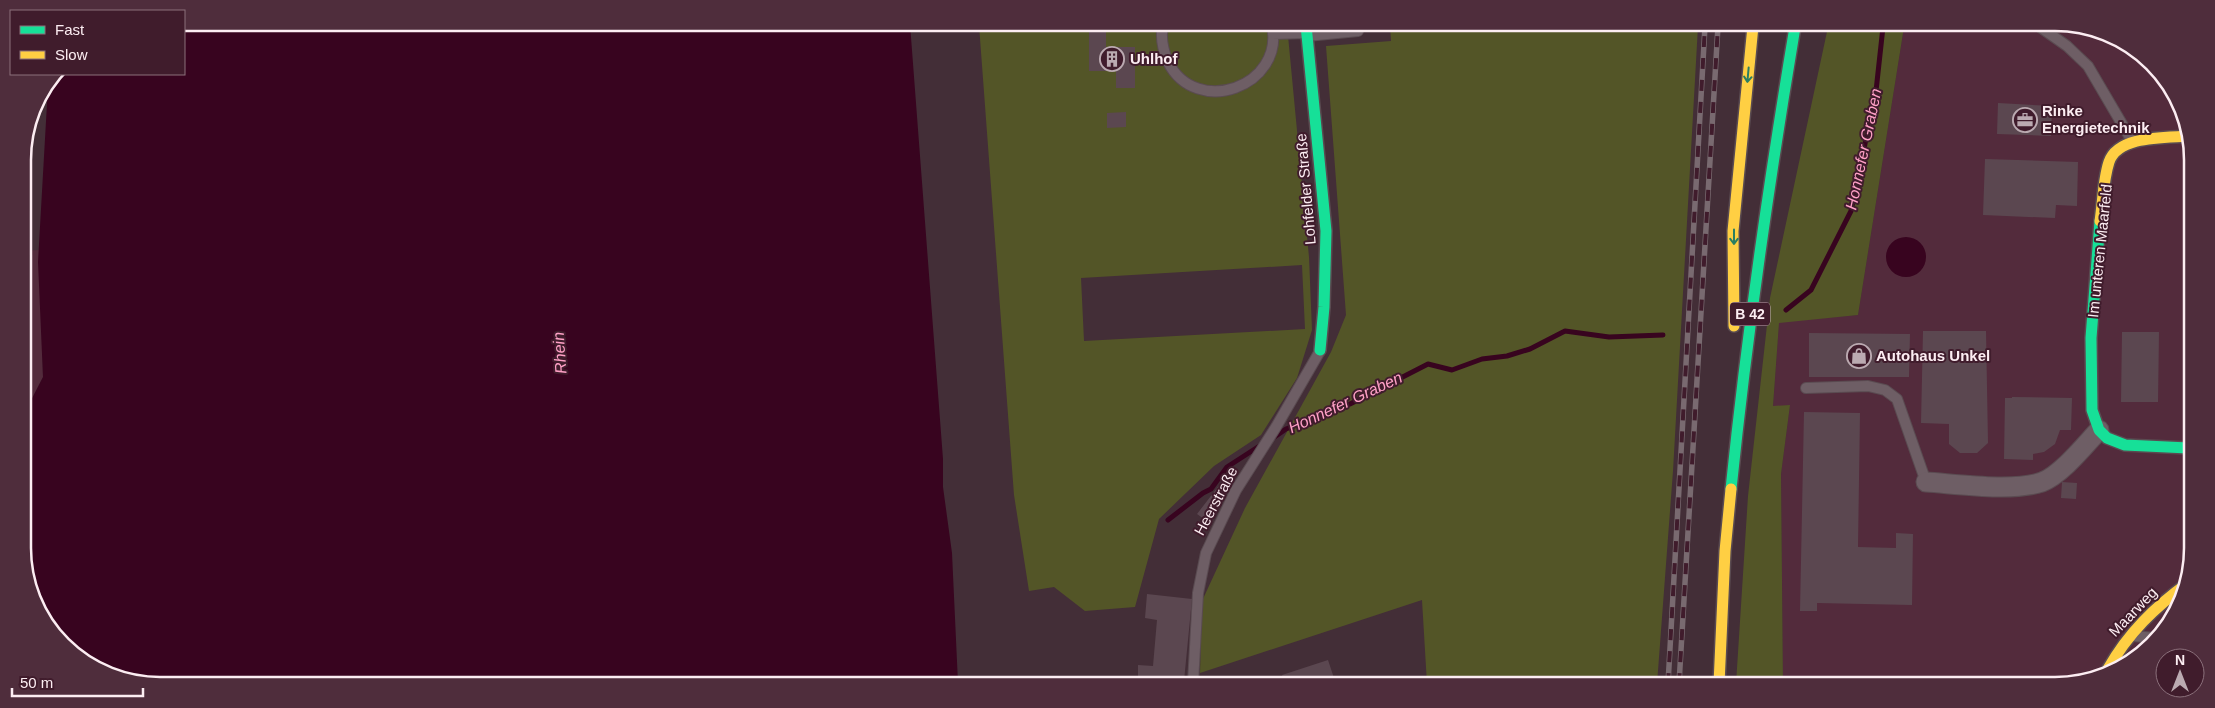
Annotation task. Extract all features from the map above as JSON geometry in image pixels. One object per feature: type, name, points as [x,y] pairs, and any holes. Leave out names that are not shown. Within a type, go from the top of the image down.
[{"type":"main road","name":"Lohfelder Straße","points":[[1306,31],[1326,231],[1324,307],[1320,350]]},
{"type":"main road","points":[[1735,336],[1734,230],[1753,31]]},
{"type":"main road","name":"B 42","points":[[1719,676],[1725,552],[1736,442],[1768,187],[1794,31]]},
{"type":"main road","name":"Im unteren Maarfeld","points":[[2099,430],[2092,410],[2092,338],[2100,228],[2109,161],[2121,147],[2132,142],[2181,137]]},
{"type":"main road","points":[[1735,356],[1736,442]]},
{"type":"main road","points":[[2099,430],[2107,438],[2125,445],[2184,448]]},
{"type":"main road","name":"Maarweg","points":[[2110,664],[2118,649],[2160,603],[2176,592]]},
{"type":"street","points":[[1926,482],[2014,486],[2043,482],[2068,463],[2099,430]]},
{"type":"lane","points":[[1161,31],[1163,52],[1171,68],[1184,81],[1200,89],[1217,92],[1235,89],[1251,81],[1264,68],[1271,52],[1273,31]]},
{"type":"lane","points":[[2046,31],[2067,46],[2088,66],[2132,142]]},
{"type":"lane","name":"Heerstraße","points":[[1193,676],[1198,593],[1206,553],[1236,490],[1276,427],[1320,350]]},
{"type":"lane","points":[[1806,388],[1868,386],[1885,390],[1897,399],[1926,482]]},
{"type":"lane","points":[[2130,636],[2148,637]]},
{"type":"shaded area","points":[[1903,31],[2072,32],[2104,41],[2119,49],[2140,63],[2152,75],[2170,103],[2177,119],[2184,160],[2184,548],[2183,565],[2174,597],[2157,626],[2140,645],[2104,667],[2080,674],[2063,676],[1783,676],[1781,474],[1790,405],[1773,407],[1779,322],[1858,315]]},
{"type":"shaded area","points":[[32,250],[39,250],[43,377],[31,400]]},
{"type":"green space","points":[[1288,31],[1309,257],[1312,330],[1297,378],[1261,435],[1214,466],[1159,519],[1135,607],[1085,611],[1054,587],[1029,591],[1014,495],[979,32]],"holes":[[[1302,265],[1305,329],[1084,341],[1081,278]]]},
{"type":"green space","points":[[1390,31],[1698,31],[1673,471],[1658,676],[1427,676],[1422,600],[1200,673],[1202,601],[1245,508],[1331,352],[1346,315],[1326,46],[1391,41]]},
{"type":"green space","points":[[1827,31],[1903,31],[1858,315],[1779,323],[1773,406],[1790,405],[1781,474],[1783,676],[1736,676],[1748,496],[1770,298]]},
{"type":"water","name":"Rhein","points":[[185,32],[911,32],[943,459],[943,487],[952,553],[958,677],[160,677],[143,676],[111,667],[82,650],[58,626],[41,597],[34,573],[31,548],[31,400],[43,377],[38,262],[47,99],[53,89],[63,75],[185,75]]},
{"type":"water","points":[[1902,237],[1910,237],[1917,240],[1923,246],[1926,257],[1923,268],[1917,274],[1910,277],[1902,277],[1895,274],[1889,268],[1886,261],[1886,253],[1889,246],[1895,240]]},
{"type":"building","name":"Uhlhof","points":[[1106,31],[1106,47],[1135,47],[1135,88],[1116,88],[1116,71],[1089,71],[1089,32]]},
{"type":"building","name":"Rinke Energietechnik","points":[[1998,103],[2052,106],[2051,136],[1997,134]]},
{"type":"building","points":[[1126,112],[1126,127],[1107,128],[1107,113]]},
{"type":"building","points":[[1985,159],[2078,162],[2077,206],[2056,205],[2055,218],[1983,215]]},
{"type":"building","points":[[1923,331],[1986,331],[1988,443],[1977,453],[1960,453],[1949,444],[1949,424],[1921,423]]},
{"type":"building","points":[[2122,332],[2159,332],[2158,402],[2121,402]]},
{"type":"building","name":"Autohaus Unkel","points":[[1809,333],[1910,334],[1909,377],[1809,377]]},
{"type":"building","points":[[2005,398],[2072,398],[2071,430],[2060,430],[2055,444],[2044,452],[2033,454],[2033,460],[2004,459]]},
{"type":"building","points":[[1804,412],[1860,413],[1858,547],[1896,548],[1896,533],[1913,534],[1912,605],[1817,603],[1817,611],[1800,611]]},
{"type":"building","points":[[1224,479],[1231,483],[1204,519],[1197,514]]},
{"type":"building","points":[[2062,482],[2077,483],[2076,499],[2061,498]]},
{"type":"building","points":[[1147,594],[1192,599],[1184,676],[1138,676],[1138,665],[1153,666],[1157,620],[1145,618]]},
{"type":"building","points":[[1328,660],[1333,676],[1283,676],[1282,675]]},
{"type":"waterway","name":"Honnefer Graben","points":[[1786,310],[1811,290],[1851,211],[1876,91],[1883,31]]},
{"type":"waterway","name":"Honnefer Graben","points":[[1273,438],[1286,429],[1350,404],[1428,364],[1452,370],[1482,359],[1507,356],[1530,349],[1565,331],[1609,337],[1663,335]]},
{"type":"waterway","name":"Honnefer Graben","points":[[1168,520],[1211,489],[1227,467],[1261,445]]},
{"type":"railway","points":[[1668,676],[1705,31]]},
{"type":"railway","points":[[1679,676],[1718,31]]},
{"type":"traffic: fast","points":[[1307,31],[1326,231],[1324,307],[1320,350]]},
{"type":"traffic: fast","points":[[1731,489],[1759,258],[1794,31]]},
{"type":"traffic: fast","points":[[2100,221],[2091,338],[2092,410],[2099,430],[2107,438],[2125,445],[2184,448]]},
{"type":"traffic: slow","points":[[1734,326],[1733,231],[1752,31]]},
{"type":"traffic: slow","points":[[2100,221],[2105,176],[2114,153],[2132,142],[2181,137]]},
{"type":"traffic: slow","points":[[1719,676],[1725,551],[1731,489]]},
{"type":"traffic: slow","points":[[2112,663],[2133,632],[2153,611],[2175,593]]},
{"type":"place","name":"Uhlhof","points":[[1112,59]]},
{"type":"place","name":"Rinke Energietechnik","points":[[2025,120]]},
{"type":"place","name":"Autohaus Unkel","points":[[1859,356]]}]
